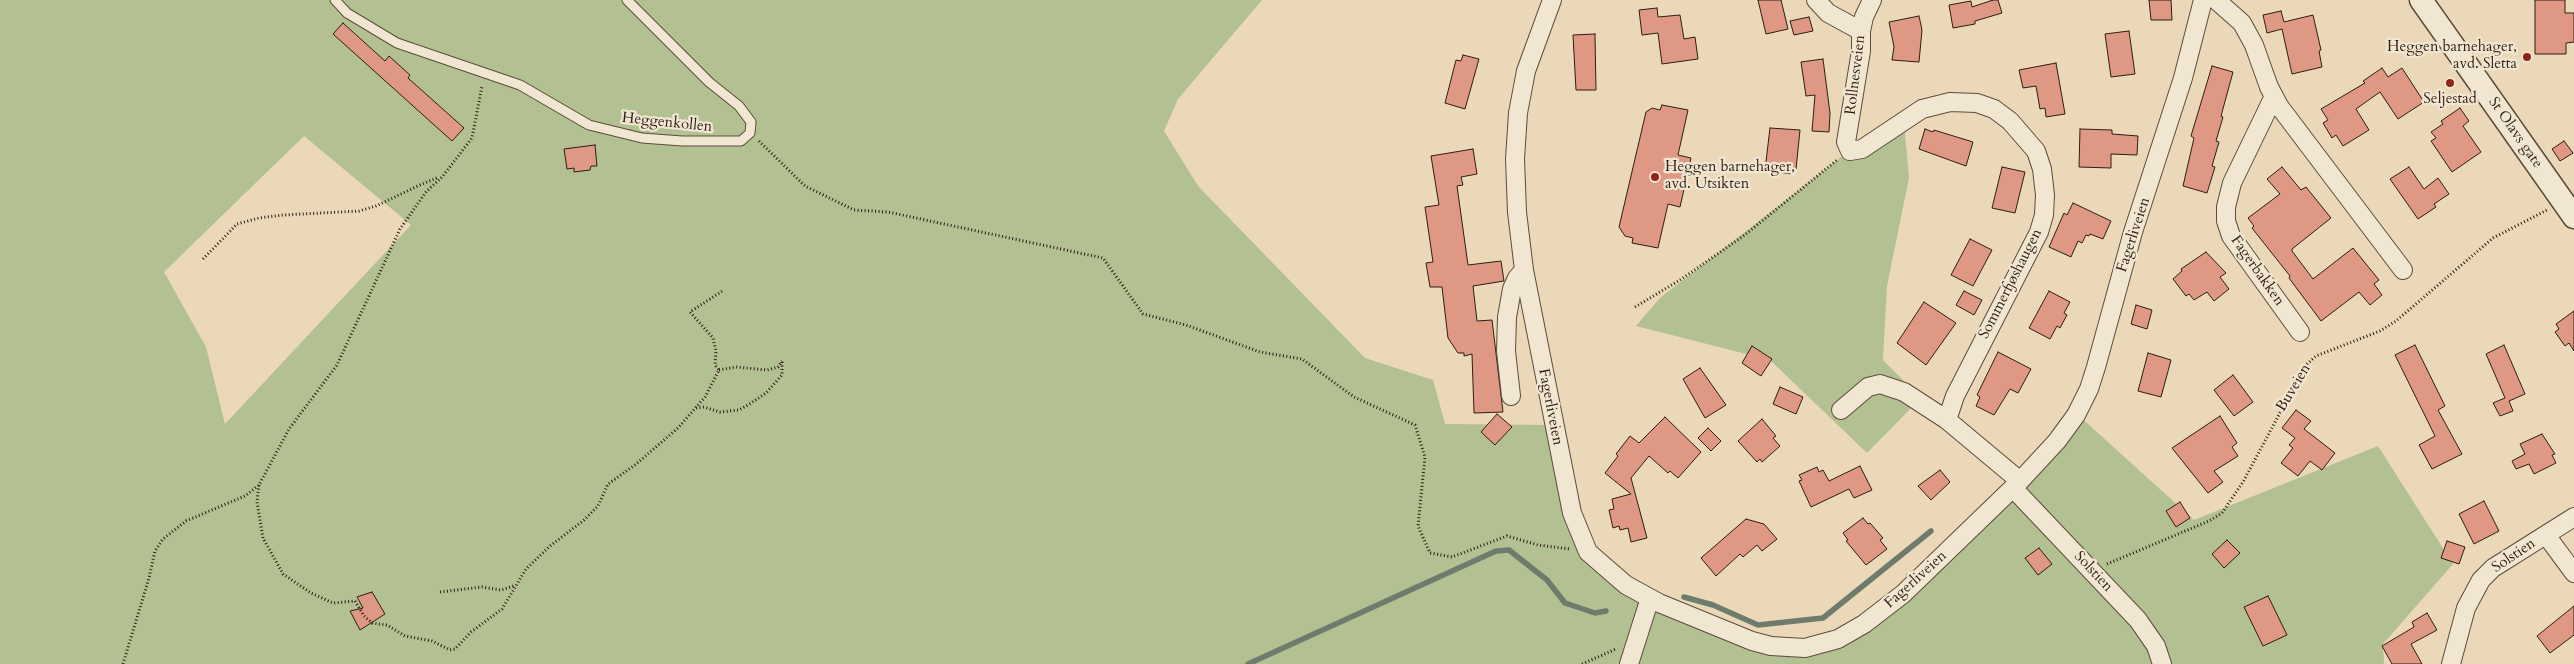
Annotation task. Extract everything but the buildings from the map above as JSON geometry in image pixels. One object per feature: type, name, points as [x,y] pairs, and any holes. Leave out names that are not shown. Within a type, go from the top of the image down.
[{"type":"street","name":"Fagerliveien","points":[[1552,0],[1526,71],[1518,113],[1515,159],[1517,212],[1524,270],[1572,513],[1588,552],[1626,585],[1708,624],[1771,646],[1805,648],[1838,640],[1864,624],[1903,594],[2016,485],[2057,441],[2076,415],[2089,389],[2133,232],[2183,78],[2203,0]]},
{"type":"street","points":[[1816,0],[1828,14],[1862,31]]},
{"type":"street","name":"Rollnesveien","points":[[1850,151],[1846,142],[1861,51],[1864,17],[1872,0]]},
{"type":"street","points":[[2216,0],[2238,17],[2251,37],[2274,96],[2309,148],[2403,270]]},
{"type":"street","name":"St Olavs gate","points":[[2421,0],[2570,205]]},
{"type":"street","name":"Fagerbakken","points":[[2274,96],[2232,183],[2226,207],[2226,221],[2231,236],[2300,332]]},
{"type":"street","name":"Sommerfjøshaugen","points":[[1850,151],[1862,149],[1922,109],[1957,102],[1977,103],[1994,109],[2010,121],[2036,151],[2042,169],[2045,195],[2044,215],[2040,232],[1955,396],[1947,420]]},
{"type":"street","points":[[1510,396],[1506,351],[1507,317],[1512,289],[1517,278],[1524,270]]},
{"type":"street","points":[[1841,410],[1868,387],[1880,384],[1904,392],[1947,420],[2016,485]]},
{"type":"street","name":"Solstien","points":[[2016,485],[2138,620],[2156,646],[2162,664]]},
{"type":"street","name":"Solstien","points":[[2451,664],[2466,608],[2481,580],[2492,568],[2574,517]]},
{"type":"street","points":[[2546,535],[2574,573]]},
{"type":"street","points":[[1629,664],[1650,598]]},
{"type":"lane","name":"Heggenkollen","points":[[335,0],[347,13],[397,43],[520,85],[589,124],[642,138],[712,142],[741,142],[750,133]]},
{"type":"lane","points":[[627,0],[709,82],[739,106],[751,122],[750,133]]},
{"type":"path","points":[[485,72],[472,138],[442,176],[426,192],[400,230],[338,365],[290,429],[259,486],[257,502],[263,538],[283,574],[311,593],[333,603],[355,601],[364,616],[372,624],[387,625],[405,636],[432,641],[450,650],[459,646],[472,632],[502,609],[514,586],[526,569],[550,546],[584,520],[598,506],[608,484],[678,428],[711,387],[718,370]]},
{"type":"path","points":[[750,133],[805,186],[854,210],[888,212],[1103,258],[1143,314],[1186,324],[1260,352],[1302,359],[1354,397],[1415,425],[1425,457],[1418,526],[1430,553],[1452,557],[1507,536],[1538,545],[1588,552]]},
{"type":"path","points":[[1635,307],[1680,280],[1746,234],[1850,151]]},
{"type":"path","points":[[203,259],[237,224],[267,217],[359,211],[376,206],[442,176]]},
{"type":"path","name":"Buveien","points":[[2093,570],[2209,522],[2222,513],[2243,482],[2305,366],[2316,356],[2380,331],[2396,321],[2492,238],[2570,205]]},
{"type":"path","points":[[718,370],[715,365],[716,351],[713,338],[690,312],[724,290]]},
{"type":"path","points":[[695,409],[704,407],[720,412],[739,410],[748,405],[766,393],[782,375],[782,360],[778,367],[767,370],[736,367],[718,370]]},
{"type":"path","points":[[123,664],[149,578],[155,551],[163,539],[186,521],[245,496],[259,486]]},
{"type":"path","points":[[440,592],[482,586],[501,590],[514,586]]},
{"type":"path","points":[[1582,664],[1621,647],[1635,644]]},
{"type":"green space","points":[[0,0],[1262,0],[1178,99],[1164,131],[1198,186],[1365,358],[1433,380],[1445,424],[1553,425],[1587,557],[1727,633],[1810,647],[1848,632],[1905,585],[1906,573],[1920,573],[2077,414],[2194,520],[2378,446],[2453,564],[2383,644],[2384,664],[0,664]],"holes":[[[304,136],[411,225],[225,424],[206,347],[164,272]]]},
{"type":"green space","points":[[1904,124],[1909,178],[1887,286],[1883,360],[1921,398],[1867,453],[1770,360],[1636,326],[1660,298],[1849,151]]},
{"type":"waterway","points":[[1684,597],[1713,605],[1758,625],[1823,618],[1931,531]]},
{"type":"waterway","points":[[1248,664],[1496,551],[1509,550],[1547,580],[1565,603],[1595,613],[1606,611]]},
{"type":"place","name":"Heggen barnehager, avd. Sletta","points":[[2527,57]]},
{"type":"place","name":"Seljestad","points":[[2450,83]]},
{"type":"place","name":"Heggen barnehager, avd. Utsikten","points":[[1655,177]]}]
